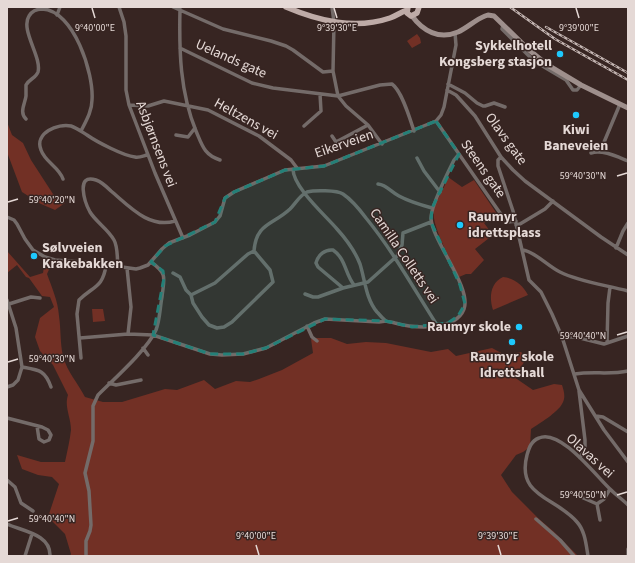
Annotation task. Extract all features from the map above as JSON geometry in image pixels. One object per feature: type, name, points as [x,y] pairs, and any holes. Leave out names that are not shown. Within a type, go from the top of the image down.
[{"type":"main road","points":[[286,7],[316,19],[334,22],[366,23],[414,11],[421,26],[427,31],[435,34],[455,33],[479,19],[490,15],[496,18],[538,58],[581,85],[628,108]]},
{"type":"street","points":[[57,15],[60,7]]},
{"type":"street","name":"Asbjørnsens vei","points":[[119,7],[124,22],[126,36],[126,90],[129,105],[147,155],[182,238]]},
{"type":"street","points":[[172,7],[180,9],[223,29],[286,46],[324,72],[333,71]]},
{"type":"street","points":[[332,8],[334,22],[333,71],[338,96],[346,106],[368,125],[382,144]]},
{"type":"street","points":[[26,119],[23,116],[22,111],[26,96],[26,85],[36,76],[38,71],[38,64],[28,31],[28,16],[33,11],[40,9],[57,15],[66,23],[74,34],[84,59],[92,85],[92,105],[81,131]]},
{"type":"street","points":[[180,9],[182,82],[187,106],[195,128],[207,153],[210,156],[220,160]]},
{"type":"street","points":[[503,25],[502,29],[534,61],[566,80],[573,90],[577,90],[581,85]]},
{"type":"street","points":[[436,121],[441,115],[447,90],[456,45],[455,33]]},
{"type":"street","name":"Uelands gate","points":[[180,48],[259,85],[338,96],[380,85],[392,84],[396,87],[402,98],[414,131]]},
{"type":"street","points":[[448,84],[465,93],[483,106],[494,103],[505,107]]},
{"type":"street","name":"Olavs gate","points":[[447,90],[456,95],[475,116],[501,157],[525,181],[601,238],[628,255]]},
{"type":"street","points":[[304,126],[321,111],[320,94]]},
{"type":"street","name":"Heltzens vei","points":[[129,105],[148,106],[164,101],[200,107],[208,110],[252,132],[295,164],[295,169]]},
{"type":"street","points":[[587,144],[597,148],[602,147],[620,104]]},
{"type":"street","name":"Eikerveien","points":[[151,262],[165,246],[215,222],[220,216],[226,198],[230,194],[278,172],[324,166],[382,144],[436,121]]},
{"type":"street","name":"Steens gate","points":[[436,121],[506,220],[516,223]]},
{"type":"street","points":[[64,179],[61,172],[49,162],[43,154],[40,146],[41,140],[47,131],[58,126],[64,125],[74,127],[93,139],[128,155],[138,157],[147,155]]},
{"type":"street","points":[[332,136],[336,142],[368,125]]},
{"type":"street","points":[[176,135],[188,137],[195,128]]},
{"type":"street","points":[[591,153],[605,153],[628,161]]},
{"type":"street","points":[[80,338],[128,334],[153,335],[210,354],[222,355],[243,354],[266,348],[307,326],[325,319],[379,322],[386,321],[412,327],[437,325],[448,322],[458,316],[464,308],[464,299],[460,285],[431,222],[431,214],[432,208],[454,160],[459,154]]},
{"type":"street","points":[[501,157],[498,160],[498,166],[516,223],[529,280],[544,296],[562,338],[575,374],[579,390],[585,434],[585,448],[580,458]]},
{"type":"street","points":[[417,158],[424,171],[440,192]]},
{"type":"street","points":[[45,166],[49,162]]},
{"type":"street","points":[[295,169],[294,178],[350,245],[360,265],[364,284],[374,308],[386,321]]},
{"type":"street","points":[[118,267],[117,248],[114,240],[89,210],[83,193],[84,183],[88,180],[93,180],[102,184],[128,206],[140,215],[147,218],[164,222],[175,221]]},
{"type":"street","points":[[378,184],[386,186],[395,194],[410,201],[432,208]]},
{"type":"street","name":"Camilla Colletts vei","points":[[305,193],[333,192],[343,194],[376,230],[437,325]]},
{"type":"street","points":[[173,273],[180,277],[186,290],[191,294],[193,302],[202,317],[209,325],[217,328],[224,327],[232,322],[273,282],[270,270],[254,251],[256,237],[271,221],[287,212],[305,193]]},
{"type":"street","points":[[516,223],[545,209],[553,201]]},
{"type":"street","points":[[7,217],[14,220],[33,250],[45,257],[55,260],[127,268],[140,268],[151,262],[162,271],[164,278],[158,323],[153,335],[143,348],[98,395],[93,406],[93,442],[85,473],[89,491],[91,524],[85,544],[86,556]]},
{"type":"street","points":[[305,294],[318,297],[343,288],[364,284],[372,280],[395,258],[400,250],[403,233],[431,222]]},
{"type":"street","points":[[616,248],[623,231],[628,224]]},
{"type":"street","points":[[343,288],[318,267],[316,263],[319,257],[326,251],[333,250],[338,253],[342,259],[349,279],[354,285]]},
{"type":"street","points":[[523,250],[530,252],[564,274],[628,291]]},
{"type":"street","points":[[191,294],[215,283],[248,254],[254,251]]},
{"type":"street","points":[[81,358],[78,314],[79,300],[98,286],[103,278],[106,265]]},
{"type":"street","points":[[127,268],[131,306],[128,334]]},
{"type":"street","points":[[607,343],[610,287]]},
{"type":"street","points":[[7,387],[13,385],[18,380],[22,367],[17,332],[8,302],[31,297],[40,298]]},
{"type":"street","points":[[307,326],[312,337],[317,341]]},
{"type":"street","points":[[562,338],[570,336],[598,343],[607,343],[628,336]]},
{"type":"street","points":[[143,348],[148,355]]},
{"type":"street","points":[[22,367],[42,372],[47,377],[50,387]]},
{"type":"street","points":[[575,374],[588,372],[610,374],[628,371]]},
{"type":"street","points":[[109,383],[114,385],[141,380]]},
{"type":"street","points":[[579,390],[604,430],[628,462]]},
{"type":"street","points":[[596,416],[603,417],[628,432]]},
{"type":"street","points":[[7,418],[36,426],[46,429],[50,431],[51,435],[49,440],[44,442],[40,439],[36,426]]},
{"type":"street","name":"Olavas vei","points":[[588,556],[585,535],[578,523],[568,514],[535,491],[528,482],[526,457],[533,442],[539,437],[548,436],[556,440],[580,458],[628,505]]},
{"type":"street","points":[[7,480],[14,488],[21,503],[33,511]]},
{"type":"street","name":"Olavas vei","points":[[597,504],[604,499],[610,489]]},
{"type":"street","points":[[572,493],[597,504],[600,520]]},
{"type":"street","points":[[536,519],[560,540],[574,556]]},
{"type":"street","points":[[7,524],[39,536],[47,543],[50,556]]},
{"type":"street","points":[[25,556],[32,534]]},
{"type":"street","points":[[628,549],[628,556]]},
{"type":"highlighted area","points":[[436,121],[459,154],[432,208],[431,222],[460,285],[465,304],[458,316],[448,323],[412,327],[386,321],[325,319],[266,348],[243,354],[210,354],[153,335],[164,278],[163,271],[151,262],[165,246],[215,222],[225,198],[234,192],[285,170],[324,166]]},
{"type":"shaded area","points":[[417,34],[421,43],[412,48],[407,41]]},
{"type":"shaded area","points":[[7,122],[12,135],[23,143],[31,160],[53,194],[65,203],[55,210],[41,204],[22,192],[7,152]]},
{"type":"shaded area","name":"Raumyr idrettsplass","points":[[448,177],[462,187],[474,180],[497,214],[484,223],[493,235],[475,249],[484,260],[471,274],[466,274],[459,277],[442,243],[435,224],[434,216],[435,205]]},
{"type":"shaded area","points":[[7,251],[30,277],[43,273],[45,260],[52,263],[47,274],[57,305],[60,321],[61,346],[65,362],[85,397],[103,402],[122,402],[165,389],[177,390],[204,380],[215,389],[236,381],[250,382],[282,370],[313,353],[311,339],[316,338],[331,338],[347,344],[366,342],[386,343],[431,352],[448,349],[456,356],[492,348],[505,355],[521,352],[527,358],[514,377],[533,390],[554,384],[562,385],[564,399],[557,411],[531,429],[530,447],[516,455],[501,475],[512,492],[578,556],[70,556],[71,554],[65,534],[48,517],[59,484],[52,477],[38,475],[22,469],[17,455],[41,462],[65,462],[71,430],[67,408],[68,395],[53,365],[40,351],[35,337],[40,318],[54,307],[50,297],[42,296],[17,265],[7,273]]},
{"type":"shaded area","points":[[503,277],[518,283],[524,288],[528,295],[493,310],[491,296],[493,287],[495,283]]},
{"type":"shaded area","points":[[92,309],[103,309],[105,321],[93,322]]},
{"type":"railway","points":[[510,7],[555,39],[628,80]]},
{"type":"railway","points":[[546,27],[628,73]]},
{"type":"place","name":"Sykkelhotell Kongsberg stasjon","points":[[560,54]]},
{"type":"place","name":"Kiwi Baneveien","points":[[576,115]]},
{"type":"place","name":"Raumyr idrettsplass","points":[[460,225]]},
{"type":"place","name":"Sølvveien Krakebakken","points":[[34,256]]},
{"type":"place","name":"Raumyr skole","points":[[519,327]]},
{"type":"place","name":"Raumyr skole Idrettshall","points":[[512,342]]}]
